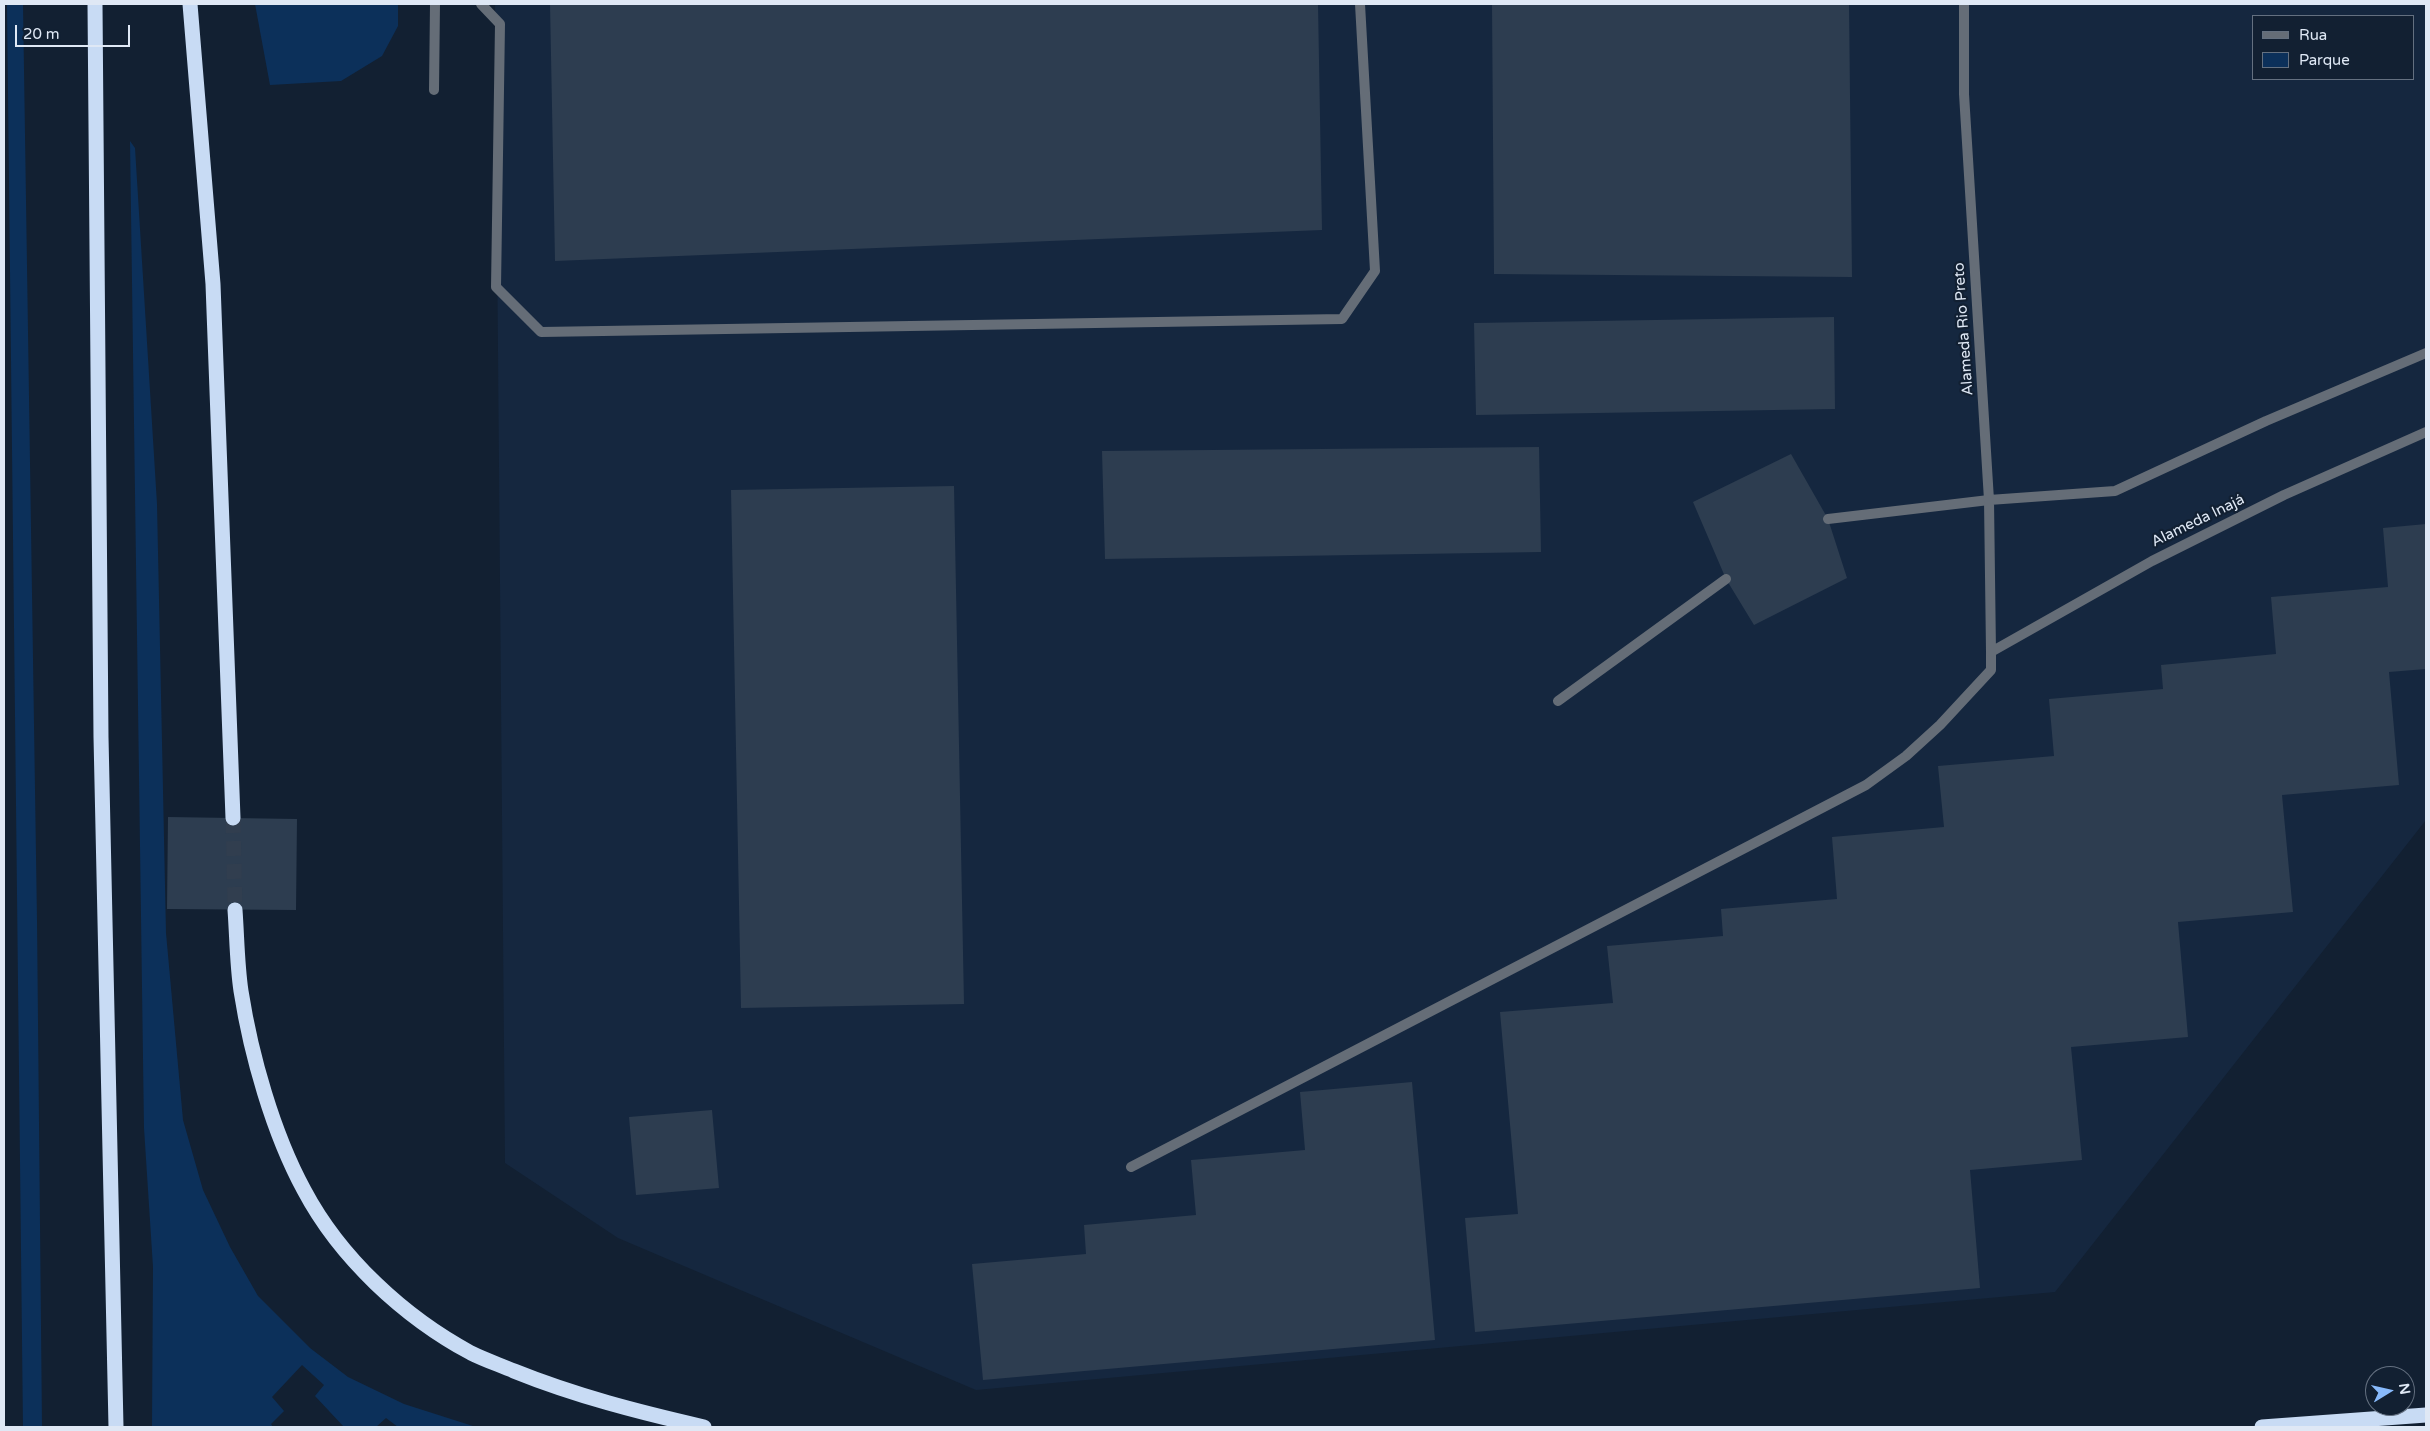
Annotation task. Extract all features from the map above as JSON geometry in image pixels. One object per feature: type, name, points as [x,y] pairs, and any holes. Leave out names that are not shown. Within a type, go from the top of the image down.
[{"type":"highway","points":[[95,4],[101,738],[116,1427]]},
{"type":"highway","points":[[190,4],[213,284],[233,818]]},
{"type":"highway","points":[[235,910],[241,991],[257,1066],[273,1118],[304,1190],[335,1238],[379,1286],[420,1321],[472,1354],[536,1380],[622,1408],[704,1427]]},
{"type":"highway","points":[[2262,1427],[2426,1415]]},
{"type":"street","points":[[434,90],[435,4]]},
{"type":"street","points":[[481,4],[500,24],[496,287],[541,332],[1342,319],[1375,272],[1360,4]]},
{"type":"street","name":"Alameda Rio Preto","points":[[1131,1167],[1866,785],[1906,756],[1964,700],[1991,670],[1989,500],[1964,94],[1964,4]]},
{"type":"street","points":[[1828,519],[1989,500],[2115,490],[2266,421],[2426,353]]},
{"type":"street","name":"Alameda Inajá","points":[[1992,652],[2152,561],[2284,495],[2426,432]]},
{"type":"street","points":[[1558,701],[1726,579]]},
{"type":"shaded area","points":[[495,4],[2426,4],[2426,820],[2055,1292],[976,1390],[618,1238],[505,1163]]},
{"type":"green space","points":[[7,4],[23,4],[37,920],[42,1427],[23,1427]]},
{"type":"green space","points":[[255,4],[398,4],[398,26],[382,56],[341,81],[270,85]]},
{"type":"green space","points":[[130,141],[135,148],[157,504],[166,933],[183,1120],[203,1190],[230,1247],[258,1296],[310,1348],[348,1377],[404,1404],[476,1427],[398,1427],[386,1418],[376,1427],[344,1427],[315,1396],[324,1385],[302,1365],[272,1397],[284,1411],[271,1424],[273,1427],[152,1427],[153,1267],[144,1128]]},
{"type":"building","points":[[550,4],[1318,4],[1322,230],[555,261]]},
{"type":"building","points":[[1492,4],[1849,4],[1852,277],[1494,274]]},
{"type":"building","points":[[1834,317],[1835,409],[1476,415],[1474,323]]},
{"type":"building","points":[[1539,447],[1541,552],[1105,559],[1102,451]]},
{"type":"building","points":[[1791,454],[1828,519],[1847,578],[1754,625],[1726,579],[1693,502]]},
{"type":"building","points":[[954,486],[964,1004],[741,1008],[731,490]]},
{"type":"building","points":[[2426,524],[2426,669],[2389,672],[2399,785],[2282,795],[2293,912],[2178,922],[2188,1037],[2071,1047],[2082,1160],[1970,1170],[1980,1288],[1475,1332],[1465,1218],[1518,1214],[1500,1012],[1613,1003],[1607,946],[1723,936],[1721,909],[1837,899],[1832,837],[1944,827],[1938,766],[2054,756],[2049,699],[2163,689],[2161,665],[2276,654],[2271,597],[2388,587],[2383,528]]},
{"type":"building","points":[[168,817],[297,819],[296,910],[167,909]]},
{"type":"building","points":[[1412,1082],[1435,1340],[983,1380],[972,1264],[1086,1254],[1084,1225],[1196,1215],[1191,1160],[1305,1150],[1300,1092]]},
{"type":"building","points":[[712,1110],[719,1188],[636,1195],[629,1117]]},
{"type":"tunnel","points":[[233,818],[235,910]]}]
